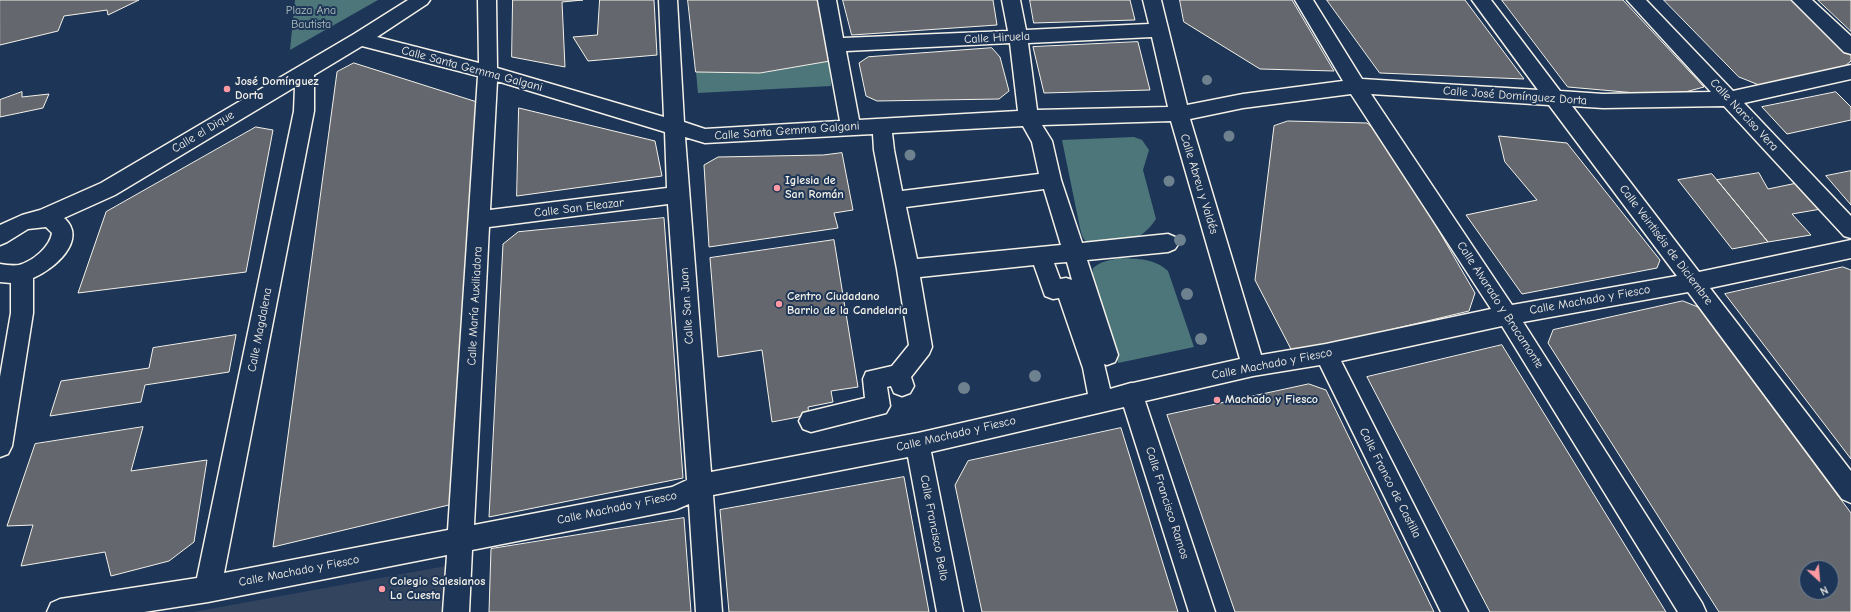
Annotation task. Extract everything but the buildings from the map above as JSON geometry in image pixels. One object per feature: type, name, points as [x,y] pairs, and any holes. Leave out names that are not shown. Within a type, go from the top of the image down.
[{"type":"street","name":"Calle el Dique","points":[[2,233],[17,224],[42,219],[108,188],[360,38],[420,0]]},
{"type":"street","name":"Calle María Auxiliadora","points":[[456,612],[488,72],[487,0]]},
{"type":"street","name":"Calle San Juan","points":[[668,0],[678,195],[709,612]]},
{"type":"street","points":[[827,0],[837,45],[851,127]]},
{"type":"street","points":[[1012,0],[1028,118],[1042,141],[1051,180],[1107,355]]},
{"type":"street","name":"Calle Abreu y Valdés","points":[[1152,0],[1178,114],[1253,366]]},
{"type":"street","name":"Calle Alvarado y Bracamonte","points":[[1304,0],[1356,86],[1506,315],[1693,612]]},
{"type":"street","name":"Calle Veintiséis de Diciembre","points":[[1482,0],[1554,98],[1851,491]]},
{"type":"street","name":"Calle Narciso Vera","points":[[1636,0],[1851,230]]},
{"type":"street","points":[[1801,0],[1851,47]]},
{"type":"street","name":"Calle Hiruela","points":[[837,45],[1158,30]]},
{"type":"street","name":"Calle Santa Gemma Galgani","points":[[360,38],[488,72],[705,136],[1028,118],[1178,114]]},
{"type":"street","name":"Calle Magdalena","points":[[208,589],[304,111],[305,71]]},
{"type":"street","name":"Calle José Domínguez Dorta","points":[[1178,114],[1243,101],[1356,86],[1603,101],[1730,99],[1851,72]]},
{"type":"street","points":[[811,421],[878,406],[874,379],[900,380],[921,347],[908,269],[884,150],[882,125]]},
{"type":"street","points":[[894,200],[1051,180]]},
{"type":"street","name":"Calle el Dique","points":[[62,233],[108,188]]},
{"type":"street","name":"Calle San Eleazar","points":[[480,220],[678,195]]},
{"type":"street","points":[[0,273],[22,273],[40,264],[55,252],[60,242],[62,233],[59,226],[52,221],[42,219]]},
{"type":"street","points":[[908,269],[1041,255],[1075,253],[1168,242]]},
{"type":"street","name":"Calle Machado y Fiesco","points":[[60,612],[208,589],[675,498],[700,486],[918,444],[1131,393],[1253,366],[1326,354],[1506,315],[1694,282],[1851,249]]},
{"type":"street","points":[[1041,255],[1053,290],[1066,287],[1094,368],[1101,401]]},
{"type":"street","points":[[0,446],[22,313],[22,273]]},
{"type":"street","name":"Calle Franco de Castilla","points":[[1326,354],[1455,612]]},
{"type":"street","name":"Calle Francisco Ramos","points":[[1131,393],[1202,612]]},
{"type":"street","name":"Calle Francisco Bello","points":[[918,444],[950,612]]},
{"type":"shaded area","name":"Colegio Salesianos La Cuesta","points":[[446,566],[442,612],[193,612]]},
{"type":"green space","name":"Plaza Ana Bautista","points":[[295,0],[378,0],[290,50]]},
{"type":"green space","points":[[830,61],[831,86],[698,93],[696,72],[760,73]]},
{"type":"green space","points":[[1134,137],[1142,140],[1149,150],[1143,170],[1156,219],[1149,228],[1135,238],[1120,242],[1088,243],[1083,238],[1081,233],[1062,140]]},
{"type":"green space","points":[[1120,258],[1151,261],[1168,271],[1194,347],[1118,363],[1092,279],[1093,268],[1106,261]]},
{"type":"place","name":"José Domínguez Dorta","points":[[227,89]]},
{"type":"place","name":"Iglesia de San Román","points":[[777,188]]},
{"type":"place","name":"Centro Ciudadano Barrio de la Candelaria","points":[[779,304]]},
{"type":"place","name":"Machado y Fiesco","points":[[1217,400]]},
{"type":"place","name":"Colegio Salesianos La Cuesta","points":[[382,589]]}]
